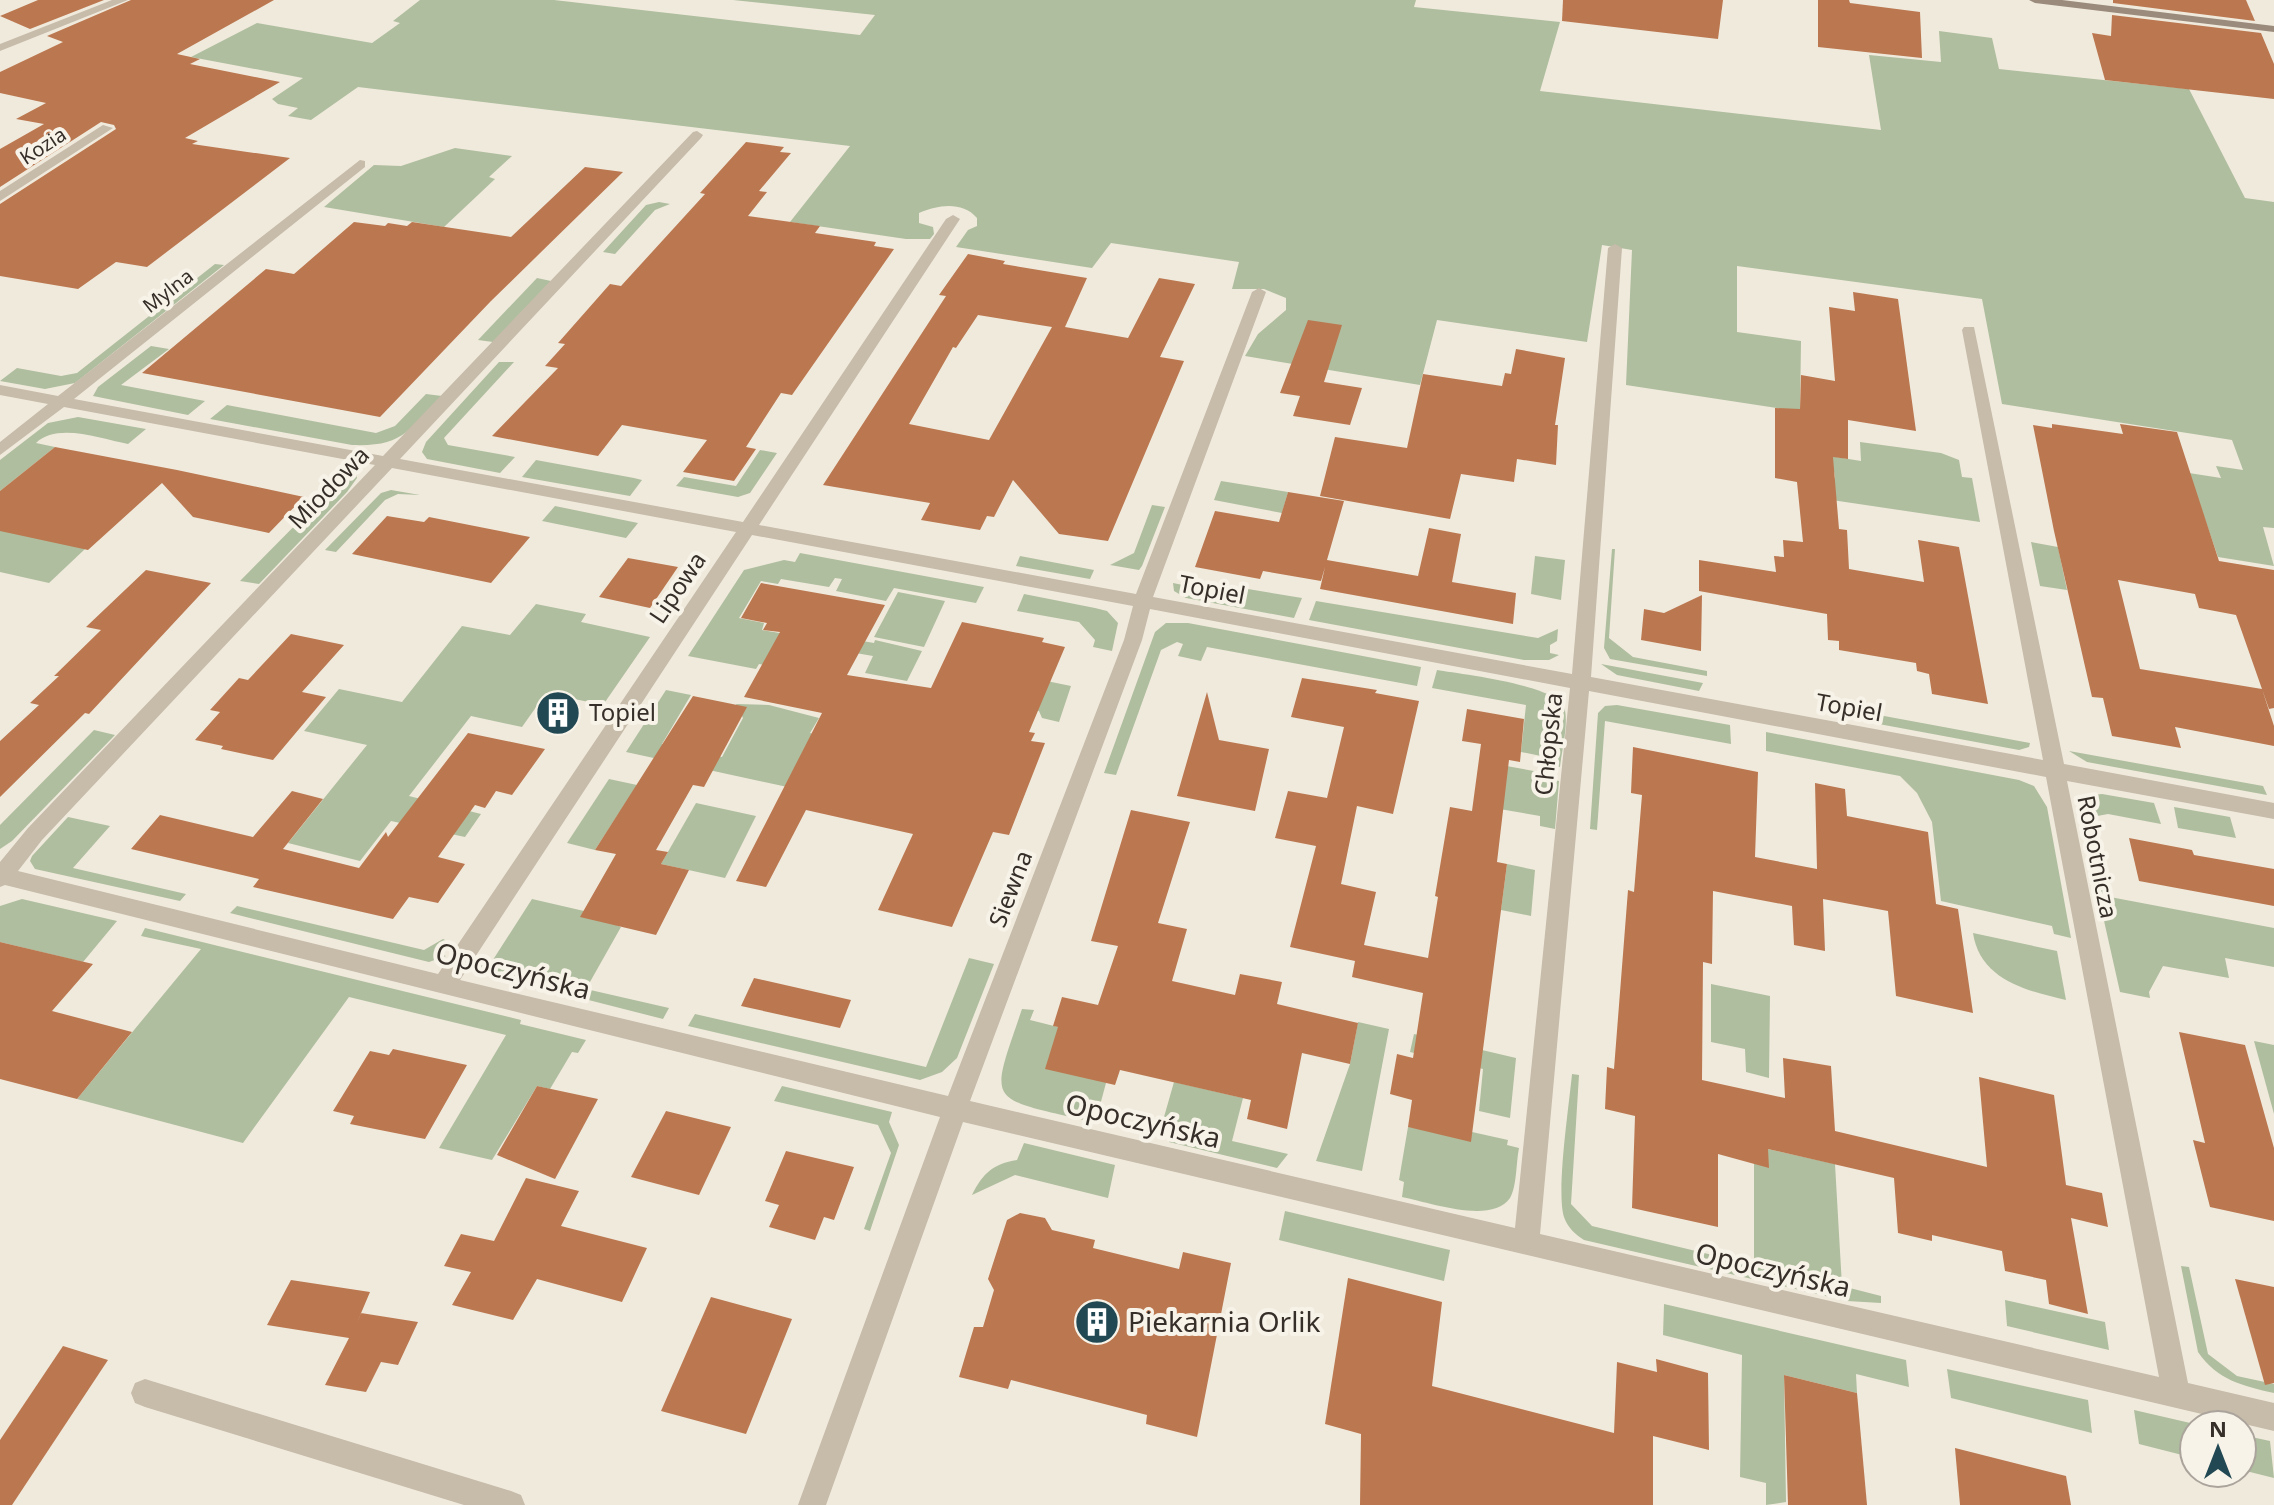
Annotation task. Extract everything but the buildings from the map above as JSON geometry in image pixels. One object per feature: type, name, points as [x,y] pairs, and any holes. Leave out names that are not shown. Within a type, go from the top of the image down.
[{"type":"main road","points":[[2035,0],[2274,29]]},
{"type":"street","points":[[0,48],[122,0]]},
{"type":"street","name":"Kozia","points":[[0,197],[107,128]]},
{"type":"street","name":"Miodowa","points":[[1,876],[35,834],[697,135]]},
{"type":"street","name":"Mylna","points":[[0,450],[360,164]]},
{"type":"street","name":"Lipowa","points":[[444,985],[953,219]]},
{"type":"street","name":"Chłopska","points":[[1526,1244],[1581,683],[1615,248]]},
{"type":"street","name":"Siewna","points":[[812,1505],[956,1107],[1133,640],[1143,602],[1259,292]]},
{"type":"street","name":"Robotnicza","points":[[1969,330],[2176,1394]]},
{"type":"street","name":"Topiel","points":[[0,390],[2274,811]]},
{"type":"street","name":"Opoczyńska","points":[[1,876],[1526,1244],[2274,1417]]},
{"type":"street","points":[[145,1393],[511,1505]]},
{"type":"green space","points":[[420,0],[554,0],[860,35],[875,15],[733,0],[1416,0],[1414,7],[1560,22],[1540,91],[1881,130],[1869,55],[1941,62],[1939,31],[1992,38],[1999,69],[2189,89],[2245,198],[2274,202],[2274,528],[2263,527],[2274,566],[2218,557],[2189,473],[2221,478],[2216,466],[2243,470],[2232,440],[2002,404],[1982,299],[1737,266],[1737,332],[1801,341],[1800,409],[1796,411],[1626,385],[1632,250],[1602,245],[1587,342],[1437,320],[1420,385],[1245,356],[1258,334],[1286,310],[1286,298],[1264,289],[1232,289],[1239,262],[1111,243],[1092,268],[956,247],[968,230],[977,226],[977,218],[964,209],[950,206],[919,213],[919,223],[933,227],[934,234],[930,239],[906,239],[790,222],[850,146],[358,87],[311,120],[288,116],[298,108],[278,104],[272,99],[303,78],[191,57],[257,23],[372,43],[400,23],[393,21]]},
{"type":"green space","points":[[455,148],[512,156],[489,177],[495,179],[444,227],[324,207],[374,165],[401,166]]},
{"type":"green space","points":[[659,202],[670,204],[655,210],[615,254],[603,252],[646,205]]},
{"type":"green space","points":[[215,264],[224,265],[75,383],[45,389],[0,381],[17,368],[61,376],[77,373]]},
{"type":"green space","points":[[537,278],[551,281],[493,342],[478,340]]},
{"type":"green space","points":[[151,346],[169,349],[121,385],[205,401],[188,415],[93,396],[98,387]]},
{"type":"green space","points":[[499,362],[514,362],[444,438],[448,445],[515,457],[500,473],[427,459],[422,452],[426,442]]},
{"type":"green space","points":[[426,394],[442,396],[404,434],[369,445],[352,445],[210,419],[227,405],[376,433],[395,426]]},
{"type":"green space","points":[[78,417],[146,429],[128,444],[80,434],[45,437],[36,443],[55,447],[0,491],[0,460],[48,423]]},
{"type":"green space","points":[[1860,442],[1941,453],[1959,460],[1962,477],[1972,478],[1980,522],[1825,499],[1835,477],[1834,471],[1825,469],[1824,455],[1861,461]]},
{"type":"green space","points":[[760,450],[777,453],[750,493],[738,497],[676,486],[684,477],[736,486]]},
{"type":"green space","points":[[536,460],[642,480],[630,496],[522,477]]},
{"type":"green space","points":[[356,474],[357,478],[347,492],[259,584],[240,581],[327,493],[325,485]]},
{"type":"green space","points":[[1221,481],[1288,492],[1282,513],[1214,500]]},
{"type":"green space","points":[[391,490],[420,495],[398,494],[385,500],[336,552],[325,550],[381,493]]},
{"type":"green space","points":[[1152,505],[1165,507],[1142,566],[1139,570],[1110,565],[1134,553]]},
{"type":"green space","points":[[555,506],[638,523],[626,538],[542,521]]},
{"type":"green space","points":[[0,520],[85,549],[49,583],[0,572]]},
{"type":"green space","points":[[2031,542],[2058,547],[2067,590],[2040,586]]},
{"type":"green space","points":[[1612,549],[1615,549],[1609,638],[1633,657],[1707,671],[1707,676],[1610,659],[1604,648]]},
{"type":"green space","points":[[800,553],[984,587],[976,603],[894,588],[886,601],[836,591],[842,579],[835,578],[829,587],[781,579],[778,584],[761,581],[739,618],[764,623],[762,630],[791,635],[812,674],[759,664],[756,669],[688,656],[744,570],[784,560],[795,562]]},
{"type":"green space","points":[[1020,556],[1094,570],[1090,579],[1016,566]]},
{"type":"green space","points":[[1535,556],[1565,560],[1561,600],[1531,594]]},
{"type":"green space","points":[[1173,583],[1233,595],[1236,587],[1302,598],[1294,618],[1186,598],[1174,591]]},
{"type":"green space","points":[[898,592],[945,601],[924,647],[874,637]]},
{"type":"green space","points":[[1024,594],[1107,611],[1118,623],[1112,651],[1093,647],[1095,640],[1079,622],[1017,611]]},
{"type":"green space","points":[[1316,601],[1538,638],[1558,629],[1557,641],[1550,645],[1550,653],[1559,655],[1549,660],[1524,660],[1309,620]]},
{"type":"green space","points":[[536,604],[586,614],[581,622],[650,637],[603,705],[546,693],[522,727],[471,716],[409,796],[481,814],[465,837],[391,821],[360,861],[288,843],[367,745],[304,731],[339,689],[402,702],[462,626],[510,635]]},
{"type":"green space","points":[[1166,623],[1188,623],[1421,667],[1417,686],[1207,647],[1201,661],[1178,656],[1183,644],[1177,642],[1161,650],[1116,775],[1104,773],[1155,632]]},
{"type":"green space","points":[[851,639],[874,643],[875,640],[922,651],[907,681],[865,673],[873,656],[844,651]]},
{"type":"green space","points":[[1601,664],[1703,683],[1699,691],[1617,675]]},
{"type":"green space","points":[[978,667],[1071,686],[1059,722],[1042,718],[1039,711],[965,696]]},
{"type":"green space","points":[[1437,670],[1529,687],[1559,701],[1566,717],[1560,767],[1546,764],[1546,757],[1521,752],[1526,705],[1432,688]]},
{"type":"green space","points":[[666,690],[691,695],[662,744],[722,757],[743,718],[736,704],[769,705],[819,718],[810,733],[821,736],[815,793],[626,752]]},
{"type":"green space","points":[[1617,705],[1730,725],[1731,744],[1605,721],[1597,830],[1590,829],[1598,713],[1605,706]]},
{"type":"green space","points":[[1868,713],[2030,743],[2029,747],[2019,750],[1868,722]]},
{"type":"green space","points":[[94,730],[115,735],[12,841],[0,849],[0,825]]},
{"type":"green space","points":[[1766,732],[2019,780],[2034,786],[2047,807],[2071,938],[2054,934],[2052,926],[1941,901],[1932,822],[1917,793],[1900,776],[1766,751]]},
{"type":"green space","points":[[2069,751],[2263,786],[2267,795],[2087,762]]},
{"type":"green space","points":[[1501,765],[1545,773],[1545,778],[1559,781],[1555,829],[1540,826],[1540,816],[1482,806]]},
{"type":"green space","points":[[609,779],[637,785],[595,850],[567,843]]},
{"type":"green space","points":[[2102,794],[2154,803],[2161,824],[2108,814],[2092,817],[2110,897],[2274,928],[2274,967],[2225,958],[2229,978],[2163,966],[2149,992],[2150,998],[2120,992],[2078,805],[2083,796]]},
{"type":"green space","points":[[696,803],[756,816],[725,878],[661,864]]},
{"type":"green space","points":[[2174,807],[2230,817],[2236,838],[2178,828]]},
{"type":"green space","points":[[68,817],[110,826],[73,868],[186,894],[180,901],[35,869],[30,861],[32,856]]},
{"type":"green space","points":[[1507,864],[1535,870],[1531,916],[1501,910]]},
{"type":"green space","points":[[22,899],[117,921],[83,962],[0,942],[0,906]]},
{"type":"green space","points":[[532,899],[584,911],[621,927],[586,989],[669,1008],[663,1019],[475,971],[477,964],[489,966]]},
{"type":"green space","points":[[237,906],[424,950],[443,939],[447,941],[438,954],[446,956],[429,962],[230,913]]},
{"type":"green space","points":[[145,928],[521,1020],[520,1024],[586,1040],[578,1053],[572,1052],[550,1089],[537,1086],[492,1160],[439,1148],[506,1035],[349,997],[243,1143],[77,1099],[201,949],[141,936]]},
{"type":"green space","points":[[1973,933],[2057,951],[2066,1000],[2021,987],[1995,972],[1977,949]]},
{"type":"green space","points":[[969,958],[994,964],[957,1058],[942,1072],[920,1080],[688,1026],[695,1014],[926,1067]]},
{"type":"green space","points":[[1711,984],[1770,996],[1769,1078],[1746,1072],[1745,1049],[1711,1042]]},
{"type":"green space","points":[[1022,1009],[1034,1010],[1030,1020],[1058,1027],[1106,1083],[1099,1109],[1089,1108],[1084,1120],[1028,1106],[1012,1100],[1004,1092],[1001,1080],[1004,1063]]},
{"type":"green space","points":[[1358,1022],[1389,1029],[1362,1171],[1316,1161],[1350,1064]]},
{"type":"green space","points":[[1414,1034],[1516,1058],[1510,1118],[1479,1111],[1483,1069],[1410,1052]]},
{"type":"green space","points":[[2254,1041],[2274,1045],[2274,1114]]},
{"type":"green space","points":[[1572,1074],[1579,1075],[1571,1204],[1592,1226],[1754,1265],[1754,1164],[1768,1149],[1835,1164],[1842,1286],[1881,1296],[1881,1303],[1847,1301],[1581,1238],[1564,1217],[1561,1188]]},
{"type":"green space","points":[[1174,1082],[1243,1098],[1232,1141],[1288,1154],[1277,1168],[1169,1142],[1174,1128],[1162,1124]]},
{"type":"green space","points":[[782,1086],[892,1112],[889,1122],[899,1145],[870,1231],[864,1229],[891,1153],[878,1125],[774,1101]]},
{"type":"green space","points":[[1408,1127],[1472,1132],[1508,1140],[1507,1145],[1519,1148],[1510,1198],[1501,1206],[1475,1211],[1402,1197],[1404,1182],[1399,1180]]},
{"type":"green space","points":[[1024,1143],[1115,1165],[1108,1198],[1015,1175],[972,1195],[990,1171],[1017,1160]]},
{"type":"green space","points":[[1285,1211],[1450,1250],[1444,1281],[1279,1240]]},
{"type":"green space","points":[[2181,1266],[2189,1267],[2208,1354],[2237,1376],[2274,1384],[2274,1393],[2241,1384],[2205,1362],[2198,1352]]},
{"type":"green space","points":[[2005,1300],[2105,1322],[2109,1350],[2007,1326]]},
{"type":"green space","points":[[1664,1304],[1906,1360],[1909,1387],[1856,1374],[1857,1393],[1784,1375],[1786,1502],[1766,1505],[1766,1483],[1740,1477],[1742,1355],[1663,1335]]},
{"type":"green space","points":[[1947,1369],[2088,1400],[2092,1433],[1951,1398]]},
{"type":"green space","points":[[2134,1410],[2178,1420],[2178,1454],[2139,1444]]},
{"type":"green space","points":[[2258,1438],[2270,1441],[2274,1478],[2258,1474]]},
{"type":"place","name":"Topiel","points":[[558,713]]},
{"type":"place","name":"Piekarnia Orlik","points":[[1097,1322]]}]
